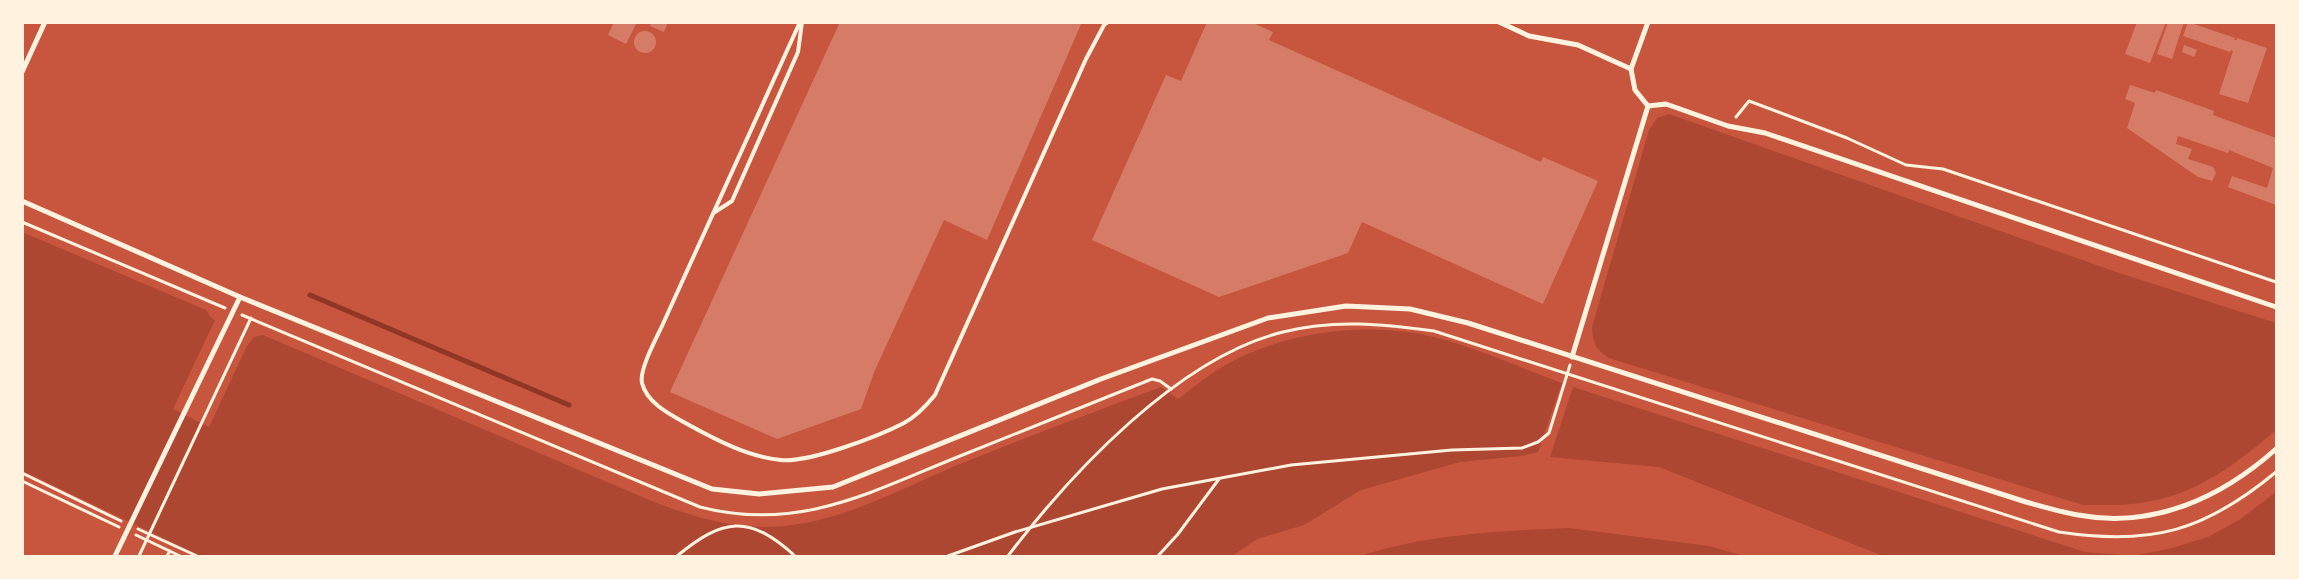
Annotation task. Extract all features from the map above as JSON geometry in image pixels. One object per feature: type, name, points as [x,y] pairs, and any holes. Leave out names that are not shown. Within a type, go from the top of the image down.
[{"type":"street","points":[[22,72],[45,22]]},
{"type":"street","points":[[1499,22],[1529,36],[1578,45],[1631,69]]},
{"type":"street","points":[[1648,22],[1631,69],[1635,90],[1648,106]]},
{"type":"street","points":[[1648,106],[1666,104],[1728,126],[1765,133],[2276,307]]},
{"type":"street","points":[[1572,357],[1648,106]]},
{"type":"street","points":[[22,201],[240,297],[712,488],[759,494],[834,487],[1101,379],[1268,318],[1346,306],[1410,309],[1468,322],[2026,502],[2079,516],[2122,518],[2157,514],[2185,507],[2216,494],[2252,471],[2276,449]]},
{"type":"street","points":[[115,556],[240,297]]},
{"type":"lane","points":[[801,22],[647,361],[642,382],[648,395],[665,412],[694,428],[758,457],[784,461],[814,458],[905,423],[922,410],[935,395],[1086,59],[1104,25],[1108,22]]},
{"type":"lane","points":[[714,212],[732,201],[798,52],[801,22]]},
{"type":"path","points":[[1728,126],[1749,101],[1847,138],[1906,165],[1943,169],[2276,282]]},
{"type":"path","points":[[22,222],[210,302]]},
{"type":"path","points":[[139,556],[203,424],[250,318]]},
{"type":"path","points":[[1008,556],[1031,527],[1104,447],[1171,389],[1207,365],[1247,344],[1282,332],[1322,324],[1382,324],[1434,331],[2060,532],[2099,538],[2146,536],[2174,530],[2206,519],[2247,496],[2276,472]]},
{"type":"path","points":[[948,556],[1031,527],[1162,489],[1291,466],[1452,450],[1522,448],[1538,442],[1549,433],[1568,373]]},
{"type":"path","points":[[22,474],[127,523]]},
{"type":"path","points":[[1158,556],[1184,527],[1219,479]]},
{"type":"path","points":[[22,481],[126,531]]},
{"type":"path","points":[[677,556],[694,542],[718,529],[737,525],[750,527],[767,536],[795,556]]},
{"type":"path","points":[[136,527],[197,556]]},
{"type":"path","points":[[135,535],[180,556]]},
{"type":"path","points":[[167,556],[170,551]]},
{"type":"shaded area","points":[[1669,114],[2116,272],[2276,323],[2276,430],[2235,463],[2190,489],[2156,500],[2138,503],[2083,505],[1609,358],[1596,345],[1592,327],[1649,130],[1657,118]]},
{"type":"shaded area","points":[[22,232],[206,310],[211,318],[215,320],[173,409],[209,427],[247,346],[254,337],[263,335],[654,502],[707,519],[743,526],[761,527],[799,524],[838,515],[878,500],[955,466],[1161,387],[1178,399],[1206,377],[1224,366],[1248,354],[1303,336],[1361,330],[1390,330],[1418,334],[1474,349],[1562,383],[1538,452],[1521,456],[1460,462],[1361,490],[1304,525],[1257,539],[1232,556],[201,556],[23,471]]},
{"type":"shaded area","points":[[1573,387],[2085,552],[2133,556],[1883,556],[1659,467],[1550,457]]},
{"type":"shaded area","points":[[2276,492],[2276,556],[2133,556],[2172,548],[2208,537],[2239,520]]},
{"type":"shaded area","points":[[1569,528],[1709,546],[1744,556],[1360,556],[1437,538],[1490,532]]},
{"type":"building","points":[[614,22],[637,22],[626,44],[608,35]]},
{"type":"building","points":[[652,22],[668,22],[664,32],[650,26]]},
{"type":"building","points":[[840,22],[1082,22],[987,240],[944,220],[875,370],[861,409],[777,439],[670,392]]},
{"type":"building","points":[[1207,22],[1251,22],[1273,32],[1269,40],[1541,162],[1543,157],[1598,181],[1543,304],[1362,222],[1348,253],[1219,297],[1092,240],[1166,75],[1181,81]]},
{"type":"building","points":[[2137,22],[2166,22],[2150,63],[2125,54]]},
{"type":"building","points":[[2168,22],[2184,22],[2172,59],[2157,54]]},
{"type":"building","points":[[2188,22],[2235,38],[2234,40],[2237,40],[2237,38],[2267,48],[2248,103],[2219,94],[2233,51],[2231,50],[2230,52],[2183,36]]},
{"type":"building","points":[[645,31],[653,34],[656,42],[653,50],[645,53],[637,50],[634,42],[637,34]]},
{"type":"building","points":[[2184,45],[2197,50],[2194,57],[2182,52]]},
{"type":"building","points":[[2130,85],[2155,93],[2156,90],[2214,111],[2213,115],[2276,138],[2276,205],[2228,187],[2232,176],[2267,188],[2273,168],[2229,150],[2228,153],[2178,136],[2176,144],[2192,149],[2188,159],[2213,167],[2216,173],[2212,181],[2198,177],[2127,128],[2135,103],[2125,99]]},
{"type":"waterway","points":[[310,295],[569,405]]}]
